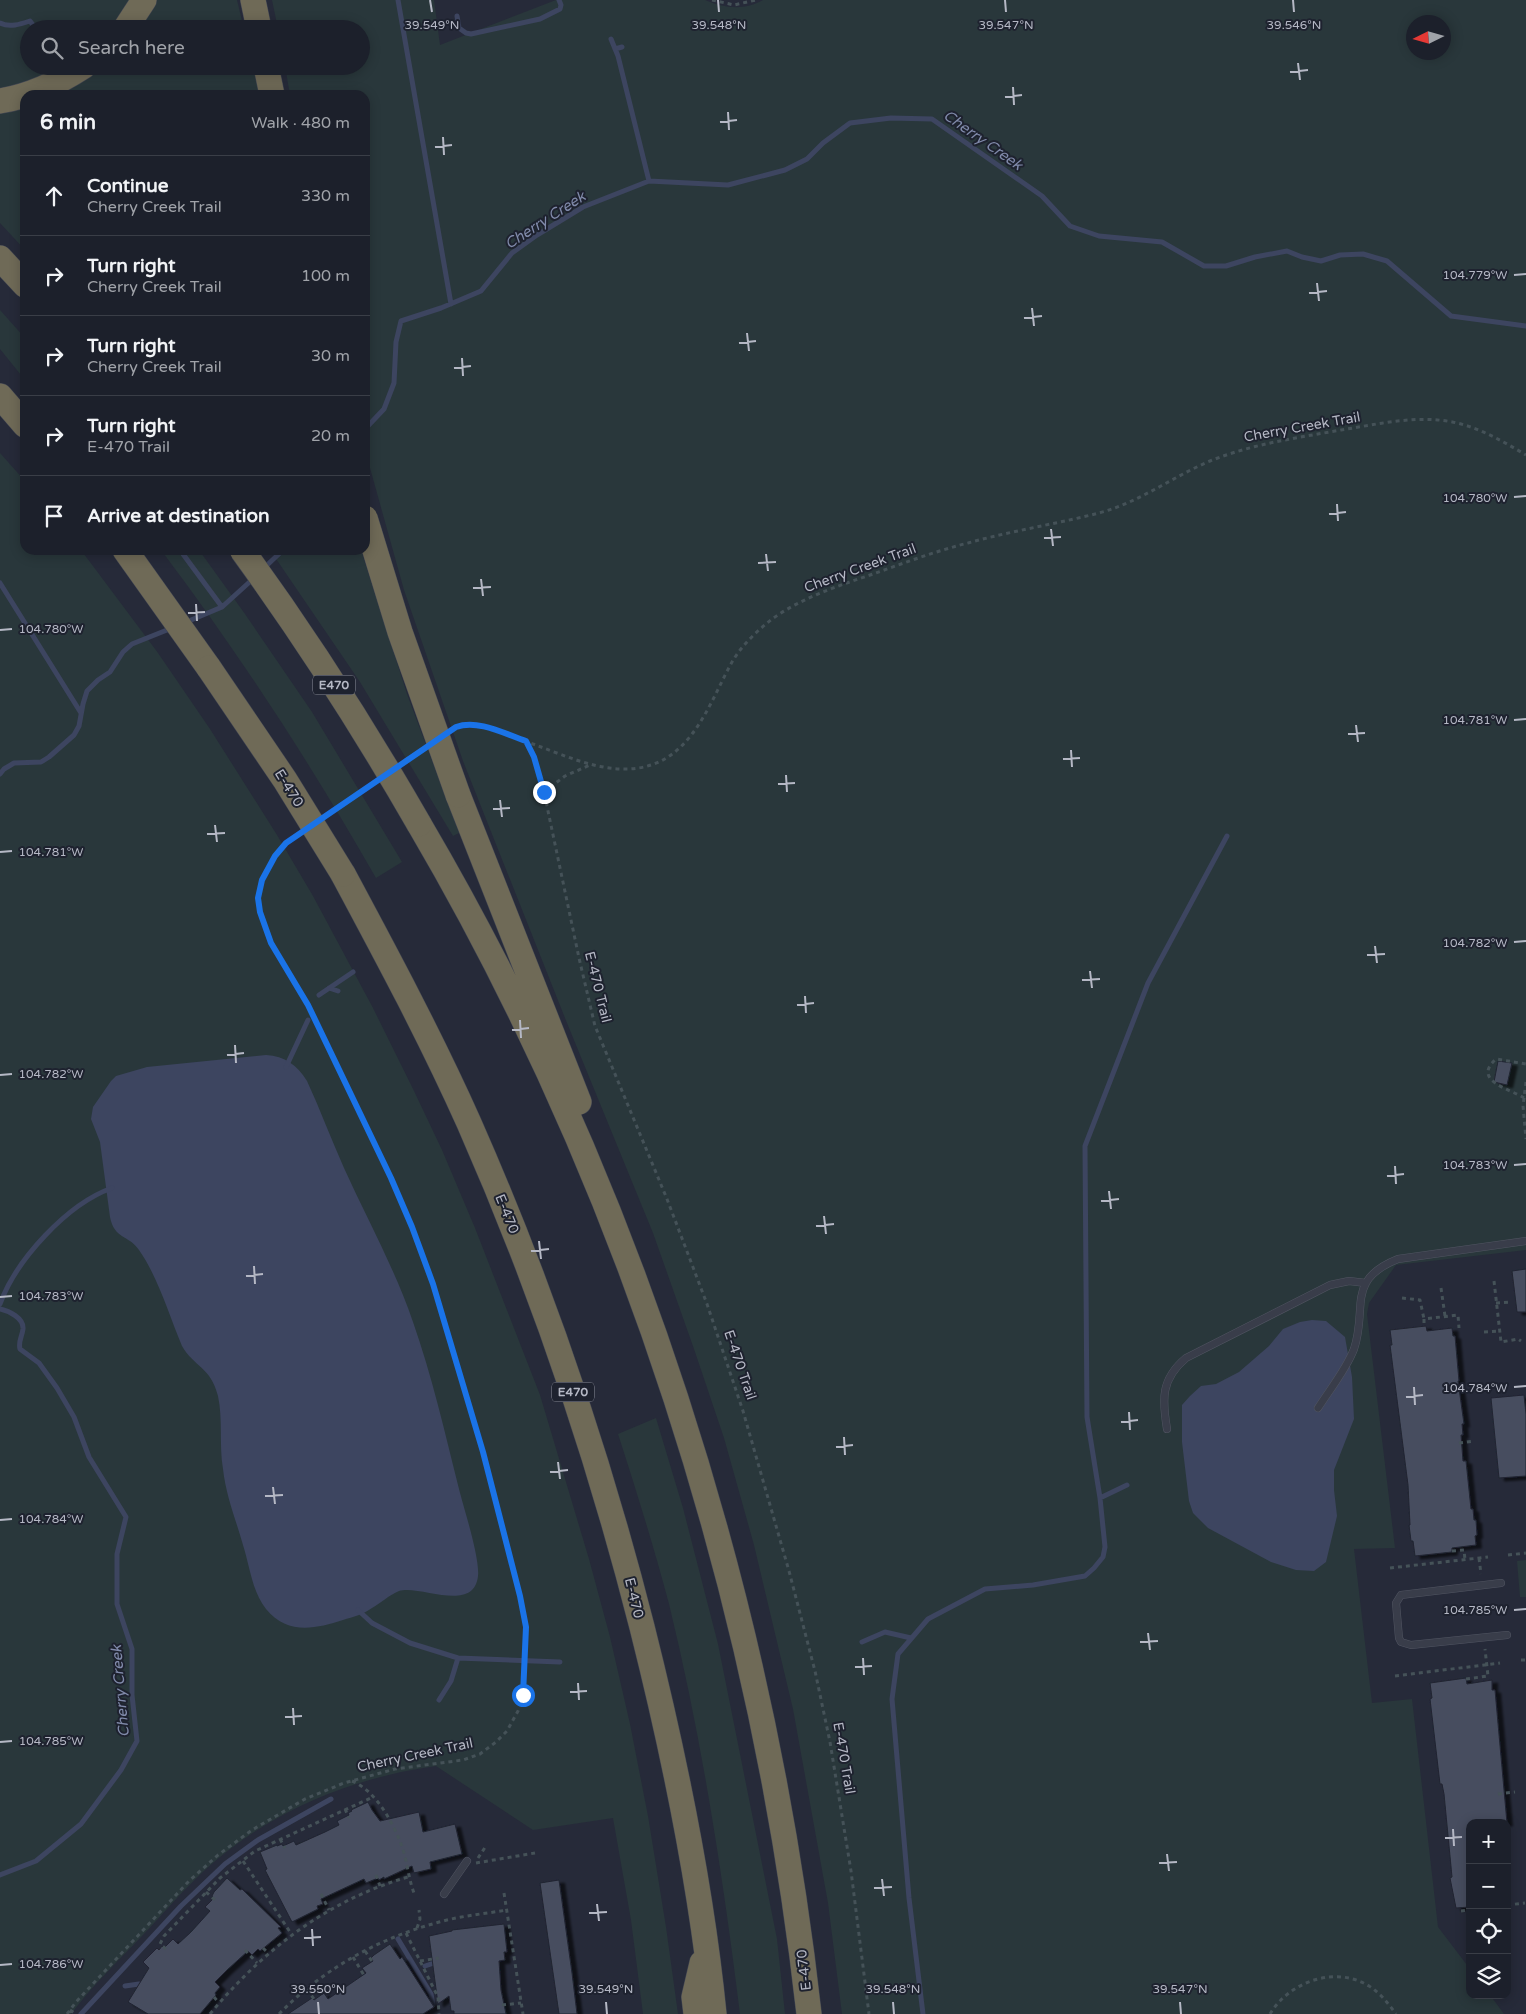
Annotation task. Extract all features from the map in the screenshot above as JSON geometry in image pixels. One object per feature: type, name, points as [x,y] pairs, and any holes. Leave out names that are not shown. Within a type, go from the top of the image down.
[{"type":"highway","points":[[131,20],[144,0]]},
{"type":"highway","points":[[253,0],[257,20]]},
{"type":"highway","points":[[39,90],[69,75]]},
{"type":"highway","points":[[268,75],[271,90]]},
{"type":"highway","points":[[0,101],[20,96]]},
{"type":"highway","points":[[0,258],[20,280]]},
{"type":"highway","points":[[0,396],[20,419]]},
{"type":"highway","points":[[0,424],[20,438]]},
{"type":"highway","points":[[370,534],[400,632],[458,795],[638,1252],[642,1301]]},
{"type":"highway","name":"E-470","points":[[129,555],[168,608],[246,722],[343,874],[430,1039],[469,1123],[545,1309],[588,1435],[630,1580],[654,1675],[687,1828],[707,1943],[714,2014]]},
{"type":"highway","name":"E-470","points":[[245,555],[310,648],[397,786],[483,940],[542,1058],[595,1182],[642,1301],[692,1451],[728,1573],[741,1626],[781,1816],[795,1900],[809,2014]]},
{"type":"highway","points":[[696,2014],[694,1997],[707,1943]]},
{"type":"lane","points":[[1318,1408],[1350,1360],[1358,1331],[1359,1300],[1366,1283],[1374,1272],[1398,1258],[1526,1241]]},
{"type":"lane","points":[[1167,1429],[1164,1409],[1167,1380],[1175,1366],[1186,1358],[1330,1285],[1349,1281],[1366,1283]]},
{"type":"lane","points":[[1501,1583],[1401,1595],[1396,1603],[1399,1638],[1401,1642],[1411,1645],[1508,1635]]},
{"type":"lane","points":[[444,1894],[467,1861]]},
{"type":"path","points":[[712,0],[734,5],[756,0]]},
{"type":"path","name":"Cherry Creek Trail","points":[[451,730],[472,724],[526,741],[590,765],[639,768],[655,764],[671,756],[704,717],[740,650],[771,620],[799,602],[838,586],[964,543],[1100,513],[1123,505],[1195,468],[1235,451],[1272,442],[1396,421],[1423,420],[1448,422],[1471,427],[1494,437],[1526,455]]},
{"type":"path","name":"E-470 Trail","points":[[526,741],[534,757],[544,792],[595,1026],[670,1208],[707,1304],[743,1411],[790,1571],[815,1671],[832,1751],[851,1871],[869,2014]]},
{"type":"path","points":[[401,763],[424,747]]},
{"type":"path","points":[[544,792],[565,776],[590,765]]},
{"type":"path","points":[[324,816],[378,779]]},
{"type":"path","name":"Cherry Creek Trail","points":[[68,2012],[189,1881],[218,1855],[270,1818],[305,1799],[351,1781],[406,1767],[463,1760],[484,1751],[504,1735],[516,1717],[523,1695],[526,1627],[505,1532],[471,1406],[425,1260],[387,1170],[308,1005],[271,943],[260,912],[258,892],[266,870],[281,849],[300,833]]},
{"type":"path","points":[[1524,1098],[1494,1084],[1489,1070],[1496,1059],[1526,1064]]},
{"type":"path","points":[[1526,1082],[1524,1098],[1526,1139]]},
{"type":"path","points":[[1494,1281],[1501,1342],[1521,1341]]},
{"type":"path","points":[[1442,1288],[1444,1316]]},
{"type":"path","points":[[1402,1298],[1420,1300],[1424,1321],[1458,1315],[1460,1321],[1459,1328]]},
{"type":"path","points":[[1496,1303],[1512,1302]]},
{"type":"path","points":[[1484,1332],[1500,1331]]},
{"type":"path","points":[[1459,1443],[1474,1441]]},
{"type":"path","points":[[1452,1551],[1464,1550],[1465,1560]]},
{"type":"path","points":[[1508,1555],[1526,1553]]},
{"type":"path","points":[[1390,1568],[1488,1557]]},
{"type":"path","points":[[1479,1558],[1481,1575]]},
{"type":"path","points":[[1466,1679],[1488,1676],[1485,1648]]},
{"type":"path","points":[[1521,1660],[1526,1660]]},
{"type":"path","points":[[1395,1676],[1500,1663]]},
{"type":"path","points":[[351,1781],[362,1786],[373,1796],[384,1811],[398,1837],[414,1893]]},
{"type":"path","points":[[1498,1794],[1516,1792]]},
{"type":"path","points":[[166,1949],[160,1944],[164,1936],[206,1892],[255,1851],[373,1796]]},
{"type":"path","points":[[345,1809],[349,1818]]},
{"type":"path","points":[[280,1839],[285,1848]]},
{"type":"path","points":[[486,1846],[474,1864],[535,1853]]},
{"type":"path","points":[[243,1861],[292,1935]]},
{"type":"path","points":[[376,1875],[380,1886]]},
{"type":"path","points":[[210,2014],[257,1963],[292,1935],[329,1910],[380,1886],[408,1877]]},
{"type":"path","points":[[206,1892],[215,1900]]},
{"type":"path","points":[[504,1893],[523,2014]]},
{"type":"path","points":[[321,1894],[329,1910]]},
{"type":"path","points":[[1511,1905],[1524,1903]]},
{"type":"path","points":[[416,1929],[420,1919],[419,1910]]},
{"type":"path","points":[[280,2014],[306,1989],[365,1951],[416,1929],[454,1919],[507,1910]]},
{"type":"path","points":[[1461,1911],[1466,1910]]},
{"type":"path","points":[[406,1933],[438,1997],[439,2014]]},
{"type":"path","points":[[506,1948],[513,1947]]},
{"type":"path","points":[[263,1948],[268,1953]]},
{"type":"path","points":[[245,1950],[257,1963]]},
{"type":"path","points":[[365,1951],[374,1964]]},
{"type":"path","points":[[353,1957],[366,1977]]},
{"type":"path","points":[[420,1962],[440,1958]]},
{"type":"path","points":[[1270,2014],[1280,2000],[1298,1988],[1320,1978],[1334,1977],[1353,1979],[1369,1986],[1386,2001],[1396,2014]]},
{"type":"path","points":[[306,1989],[316,2002]]},
{"type":"path","points":[[214,1997],[219,2003]]},
{"type":"path","points":[[502,2005],[521,2003]]},
{"type":"path","points":[[68,2012],[76,2014]]},
{"type":"shaded area","points":[[0,0],[132,0],[118,20],[20,20],[20,75],[46,75],[0,91]]},
{"type":"shaded area","points":[[155,0],[237,0],[242,20],[143,20]]},
{"type":"shaded area","points":[[272,0],[434,0],[440,45],[556,0],[705,0],[719,5],[741,7],[763,0],[1526,0],[1526,1250],[1396,1265],[1369,1303],[1367,1314],[1395,1548],[1354,1549],[1372,1703],[1412,1699],[1438,1927],[1466,1964],[1466,1999],[1493,1999],[1504,2014],[842,2014],[828,1903],[793,1709],[754,1545],[724,1438],[653,1233],[463,761],[404,590],[370,468],[370,90],[289,90],[287,75],[370,75],[370,20],[276,20]]},
{"type":"shaded area","points":[[85,75],[255,75],[259,90],[60,90]]},
{"type":"shaded area","points":[[20,106],[20,245],[0,223],[0,110]]},
{"type":"shaded area","points":[[0,310],[20,332],[20,374],[0,349]]},
{"type":"shaded area","points":[[0,453],[20,475],[20,555],[85,555],[158,653],[210,729],[313,896],[373,1008],[442,1150],[475,1228],[540,1395],[589,1559],[610,1637],[630,1724],[648,1816],[678,2014],[643,2014],[631,1920],[613,1818],[533,1830],[436,1766],[404,1771],[342,1789],[284,1814],[256,1831],[205,1870],[96,1984],[71,2014],[0,2014]]},
{"type":"shaded area","points":[[165,555],[203,555],[312,712],[402,862],[376,878],[326,793],[274,711]]},
{"type":"shaded area","points":[[273,555],[363,555],[407,694],[459,833],[453,836],[360,682]]},
{"type":"shaded area","points":[[656,1418],[683,1508],[718,1644],[777,1939],[785,2014],[740,2014],[719,1860],[692,1706],[669,1604],[618,1434]]},
{"type":"shaded area","points":[[1526,1560],[1526,1597],[1520,1597],[1517,1561]]},
{"type":"water","points":[[266,1055],[279,1057],[290,1062],[307,1081],[344,1168],[406,1302],[432,1384],[474,1546],[478,1576],[474,1587],[467,1593],[457,1596],[408,1590],[399,1591],[362,1614],[322,1626],[302,1628],[283,1623],[266,1609],[254,1587],[226,1489],[222,1460],[221,1423],[215,1386],[207,1373],[182,1346],[158,1284],[146,1261],[135,1245],[118,1233],[112,1224],[100,1142],[91,1119],[93,1107],[111,1081],[116,1076],[147,1067]]},
{"type":"water","points":[[1312,1320],[1326,1321],[1345,1337],[1352,1377],[1354,1419],[1334,1470],[1337,1516],[1326,1562],[1314,1571],[1296,1570],[1271,1562],[1208,1528],[1193,1513],[1189,1501],[1182,1442],[1182,1405],[1190,1396],[1201,1386],[1216,1384],[1239,1372],[1269,1346],[1283,1329],[1300,1322]]},
{"type":"building","points":[[1498,1061],[1512,1063],[1507,1085],[1494,1082]]},
{"type":"building","points":[[1526,1269],[1526,1312],[1517,1312],[1512,1271]]},
{"type":"building","points":[[1426,1326],[1427,1331],[1452,1328],[1453,1336],[1455,1336],[1458,1381],[1464,1424],[1462,1424],[1463,1435],[1461,1435],[1463,1461],[1466,1461],[1471,1509],[1473,1509],[1474,1520],[1476,1520],[1477,1535],[1475,1536],[1476,1545],[1452,1548],[1452,1552],[1415,1556],[1409,1525],[1408,1485],[1390,1345],[1392,1345],[1390,1330]]},
{"type":"building","points":[[1524,1395],[1526,1414],[1526,1476],[1499,1478],[1491,1398]]},
{"type":"building","points":[[1466,1678],[1467,1684],[1492,1680],[1492,1690],[1495,1690],[1507,1819],[1466,1819],[1466,1907],[1456,1908],[1450,1878],[1452,1877],[1444,1794],[1442,1784],[1440,1784],[1430,1699],[1432,1698],[1430,1683]]},
{"type":"building","points":[[368,1802],[380,1821],[419,1812],[423,1832],[455,1824],[462,1854],[430,1862],[431,1869],[414,1873],[412,1866],[384,1879],[384,1877],[379,1880],[378,1878],[366,1883],[364,1879],[321,1899],[323,1904],[317,1906],[318,1909],[292,1922],[265,1870],[267,1869],[260,1852],[294,1841],[296,1845],[325,1832],[339,1825],[337,1821],[349,1815],[348,1813],[351,1810]]},
{"type":"building","points":[[227,1878],[240,1890],[242,1889],[281,1927],[278,1928],[282,1933],[260,1951],[258,1949],[252,1955],[248,1951],[227,1970],[215,1982],[220,1987],[215,1993],[216,1995],[200,2014],[148,2014],[128,2002],[149,1968],[143,1962],[157,1948],[159,1950],[162,1946],[164,1948],[173,1939],[178,1944],[191,1932],[210,1911],[205,1907],[214,1898],[212,1896],[214,1892]]},
{"type":"building","points":[[559,1880],[577,2014],[559,2014],[540,1883]]},
{"type":"building","points":[[504,1924],[507,1952],[504,1952],[505,1960],[499,1961],[501,1990],[506,2014],[454,2014],[454,2011],[451,2011],[449,1996],[438,2004],[429,1936],[452,1930]]},
{"type":"building","points":[[390,1944],[400,1959],[402,1957],[434,2007],[423,2014],[288,2014],[312,1998],[314,2000],[324,1993],[328,1999],[366,1973],[362,1968],[373,1961],[371,1958],[374,1955]]},
{"type":"waterway","points":[[398,0],[451,304]]},
{"type":"waterway","points":[[457,16],[459,28],[471,34],[540,19],[560,9],[559,0]]},
{"type":"waterway","points":[[0,23],[11,25],[20,24]]},
{"type":"waterway","points":[[611,39],[618,56],[649,181]]},
{"type":"waterway","points":[[615,49],[622,47]]},
{"type":"waterway","name":"Cherry Creek","points":[[370,424],[384,409],[394,383],[396,342],[401,321],[441,308],[481,291],[512,253],[537,235],[583,207],[649,181],[728,185],[785,170],[807,159],[823,143],[850,123],[891,118],[932,119],[1042,196],[1070,226],[1099,236],[1162,242],[1204,266],[1226,266],[1255,257],[1287,251],[1302,257],[1321,261],[1340,255],[1363,254],[1387,261],[1451,316],[1526,326]]},
{"type":"waterway","points":[[184,555],[222,607]]},
{"type":"waterway","name":"Cherry Creek","points":[[264,568],[278,555]]},
{"type":"waterway","name":"Cherry Creek","points":[[184,623],[222,607],[254,578]]},
{"type":"waterway","points":[[0,583],[81,713]]},
{"type":"waterway","name":"Cherry Creek","points":[[0,774],[14,763],[41,762],[49,757],[74,735],[79,726],[87,691],[110,672],[123,652],[132,644],[172,628]]},
{"type":"waterway","points":[[923,2014],[909,1898],[892,1699],[898,1654],[928,1619],[985,1589],[1033,1585],[1085,1576],[1103,1557],[1105,1547],[1100,1498],[1087,1417],[1085,1146],[1148,983],[1227,836]]},
{"type":"waterway","points":[[319,995],[353,972]]},
{"type":"waterway","points":[[329,988],[338,991]]},
{"type":"waterway","points":[[286,1067],[308,1020]]},
{"type":"waterway","points":[[0,1304],[18,1270],[45,1236],[78,1207],[112,1188]]},
{"type":"waterway","name":"Cherry Creek","points":[[0,1309],[19,1318],[23,1325],[20,1349],[39,1363],[57,1388],[74,1417],[89,1457],[126,1517],[117,1554],[117,1604],[132,1649],[132,1695],[137,1741],[121,1770],[81,1824],[36,1861],[0,1875]]},
{"type":"waterway","points":[[1100,1498],[1127,1485]]},
{"type":"waterway","points":[[358,1610],[372,1623],[410,1643],[458,1658],[560,1662]]},
{"type":"waterway","points":[[862,1642],[885,1632],[911,1638]]},
{"type":"waterway","points":[[439,1700],[451,1681],[458,1658]]},
{"type":"waterway","points":[[81,2014],[181,1906],[225,1864],[258,1840],[331,1799]]},
{"type":"waterway","points":[[398,1939],[431,1994],[433,2005]]},
{"type":"waterway","points":[[425,1966],[434,1963]]},
{"type":"waterway","points":[[125,1986],[139,1984],[144,1987]]},
{"type":"route","points":[[523,1695],[526,1627],[520,1596],[505,1532],[469,1400],[433,1284],[391,1178],[308,1005],[271,943],[260,912],[258,892],[266,870],[286,843],[456,727],[465,724],[483,726],[526,741],[534,757],[544,792]]}]
